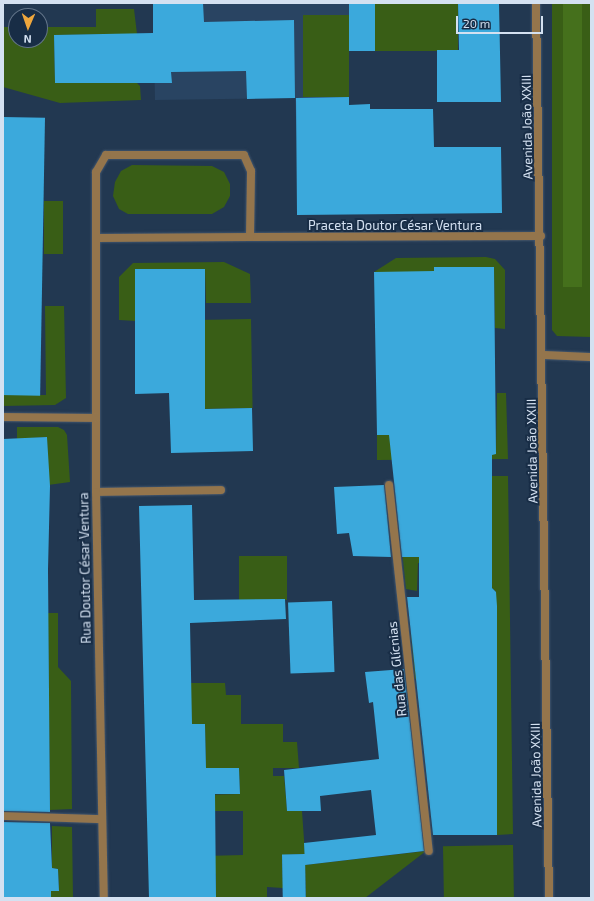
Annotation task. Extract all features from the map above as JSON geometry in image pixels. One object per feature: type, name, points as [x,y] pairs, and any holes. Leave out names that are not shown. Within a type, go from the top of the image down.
[{"type":"street","name":"Avenida João XXIII","points":[[536,3],[543,355],[549,898]]},
{"type":"street","points":[[97,238],[96,172],[106,155],[244,155],[251,170],[250,237]]},
{"type":"street","name":"Praceta Doutor César Ventura","points":[[97,238],[541,236]]},
{"type":"street","name":"Rua Doutor César Ventura","points":[[97,238],[96,492],[100,819],[104,898]]},
{"type":"street","points":[[543,355],[591,357]]},
{"type":"street","points":[[3,417],[96,418]]},
{"type":"street","name":"Rua das Glícnias","points":[[389,485],[429,851]]},
{"type":"street","points":[[96,492],[221,490]]},
{"type":"street","points":[[3,816],[100,819]]},
{"type":"shaded area","points":[[153,3],[349,3],[349,139],[297,140],[295,98],[155,100]]},
{"type":"green space","points":[[375,3],[458,3],[458,51],[375,51]]},
{"type":"green space","points":[[552,3],[591,3],[591,337],[557,336],[552,330]]},
{"type":"green space","points":[[563,3],[582,3],[582,287],[563,287]]},
{"type":"green space","points":[[96,9],[134,9],[137,34],[54,35],[55,83],[137,83],[140,86],[141,100],[60,103],[3,87],[3,27],[8,27],[8,48],[48,48],[48,27],[96,27]]},
{"type":"green space","points":[[303,15],[349,15],[349,97],[303,97]]},
{"type":"green space","points":[[132,165],[212,166],[224,172],[230,184],[230,196],[224,207],[212,214],[128,214],[119,209],[113,196],[115,182],[121,171]]},
{"type":"green space","points":[[44,201],[63,201],[63,254],[44,254]]},
{"type":"green space","points":[[486,257],[495,259],[505,270],[505,329],[495,328],[494,267],[434,267],[434,276],[374,272],[396,258]]},
{"type":"green space","points":[[224,262],[250,274],[251,303],[206,303],[205,269],[135,269],[136,321],[119,320],[119,277],[133,263]]},
{"type":"green space","points":[[45,306],[64,306],[66,398],[55,405],[3,406],[3,395],[46,395]]},
{"type":"green space","points":[[251,319],[253,408],[199,409],[197,320]]},
{"type":"green space","points":[[497,393],[506,393],[508,459],[377,460],[377,435],[399,434],[403,456],[496,454]]},
{"type":"green space","points":[[17,427],[58,427],[64,430],[67,435],[70,482],[48,485],[47,437],[17,439]]},
{"type":"green space","points":[[450,476],[508,476],[513,834],[497,835],[497,782],[443,678],[415,679],[411,633],[435,632],[496,592],[492,588],[492,564],[418,563],[417,591],[406,589],[396,493]]},
{"type":"green space","points":[[239,556],[287,556],[287,600],[239,600]]},
{"type":"green space","points":[[48,613],[58,613],[58,667],[71,681],[72,809],[50,810]]},
{"type":"green space","points":[[191,683],[225,683],[226,695],[241,695],[241,724],[283,724],[283,742],[297,742],[299,768],[273,768],[273,776],[284,776],[287,810],[302,811],[305,854],[282,855],[283,888],[267,887],[267,898],[216,898],[216,874],[204,874],[204,856],[243,855],[243,811],[203,811],[203,795],[240,794],[239,768],[206,768],[205,724],[191,724]]},
{"type":"green space","points":[[52,826],[72,827],[73,898],[51,898],[51,891],[59,891],[58,869],[52,868]]},
{"type":"green space","points":[[513,845],[514,898],[444,898],[443,846]]},
{"type":"green space","points":[[426,851],[365,898],[286,898],[306,897],[305,865]]},
{"type":"building","points":[[153,3],[203,3],[204,22],[294,20],[295,98],[247,99],[246,71],[171,72],[172,83],[55,83],[54,35],[153,33]]},
{"type":"building","points":[[349,3],[375,3],[375,51],[349,51]]},
{"type":"building","points":[[458,3],[499,3],[501,102],[437,102],[437,50],[459,50]]},
{"type":"building","points":[[349,97],[349,105],[370,104],[370,109],[433,109],[434,147],[501,147],[502,213],[297,215],[296,98]]},
{"type":"building","points":[[3,117],[45,118],[40,396],[3,395]]},
{"type":"building","points":[[434,267],[494,267],[496,454],[492,455],[492,588],[496,592],[497,606],[497,835],[433,835],[407,597],[419,597],[419,557],[402,557],[389,435],[377,435],[374,272],[434,271]]},
{"type":"building","points":[[135,269],[205,269],[205,409],[252,408],[253,451],[171,453],[169,393],[135,394]]},
{"type":"building","points":[[47,437],[50,486],[48,570],[50,812],[3,811],[3,439]]},
{"type":"building","points":[[384,485],[391,557],[353,556],[349,533],[337,534],[334,487]]},
{"type":"building","points":[[192,505],[194,600],[285,599],[286,619],[190,623],[192,724],[205,724],[206,768],[239,768],[240,794],[215,794],[216,898],[149,898],[139,506]]},
{"type":"building","points":[[332,601],[334,672],[291,673],[288,603]]},
{"type":"building","points":[[404,669],[424,851],[305,865],[304,843],[376,835],[371,790],[320,796],[321,811],[287,811],[284,770],[379,759],[373,702],[369,703],[365,672]]},
{"type":"building","points":[[3,822],[50,823],[52,868],[58,869],[59,891],[51,891],[51,898],[3,898]]},
{"type":"building","points":[[282,854],[305,854],[306,897],[283,897]]}]
